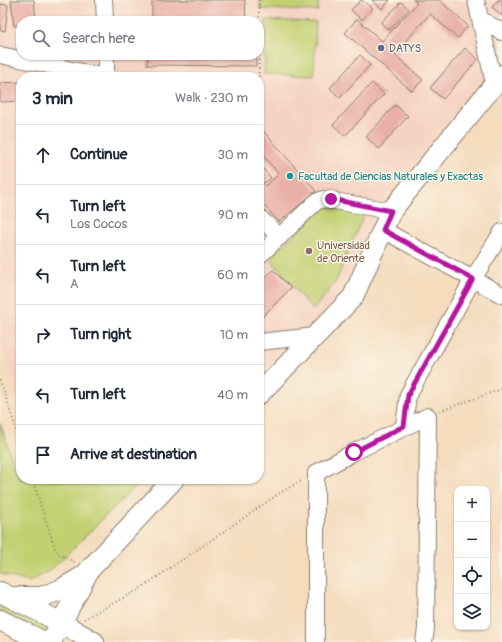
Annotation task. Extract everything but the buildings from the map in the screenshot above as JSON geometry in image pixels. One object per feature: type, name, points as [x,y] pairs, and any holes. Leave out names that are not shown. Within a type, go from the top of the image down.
[{"type":"main road","points":[[264,389],[352,297],[391,211],[498,79]]},
{"type":"main road","points":[[6,595],[41,597],[60,590],[87,573],[165,484]]},
{"type":"main road","points":[[51,642],[64,624],[87,573]]},
{"type":"main road","points":[[6,595],[64,624],[94,642]]},
{"type":"main road","points":[[0,620],[44,642]]},
{"type":"street","points":[[104,0],[105,16]]},
{"type":"street","points":[[476,0],[480,19],[498,79]]},
{"type":"street","points":[[480,19],[502,32]]},
{"type":"street","points":[[0,56],[16,59]]},
{"type":"street","points":[[20,60],[81,72]]},
{"type":"street","points":[[106,60],[106,72]]},
{"type":"street","points":[[264,251],[316,202],[323,199],[391,211]]},
{"type":"street","points":[[264,222],[280,237]]},
{"type":"street","points":[[383,230],[502,296]]},
{"type":"street","points":[[404,426],[408,395],[473,279],[502,232]]},
{"type":"street","points":[[264,341],[315,336]]},
{"type":"street","points":[[316,642],[316,473],[404,426],[428,416],[426,629],[424,642]]},
{"type":"path","points":[[259,0],[259,16]]},
{"type":"path","points":[[258,72],[259,60]]},
{"type":"path","points":[[0,380],[16,429]]},
{"type":"path","points":[[428,416],[502,388]]},
{"type":"path","points":[[64,624],[138,590],[283,491],[316,473]]},
{"type":"path","points":[[34,484],[55,548],[59,554],[87,573]]},
{"type":"shaded area","name":"Universidad de Oriente","points":[[0,0],[502,0],[502,56],[387,195],[330,306],[264,373],[264,72],[16,72],[16,391],[0,338]]},
{"type":"green space","points":[[260,0],[318,0],[318,11],[260,9]]},
{"type":"green space","points":[[266,20],[316,22],[314,76],[264,74]]},
{"type":"green space","points":[[324,206],[364,214],[336,281],[313,310],[269,258]]},
{"type":"green space","points":[[0,423],[16,470],[16,484],[138,484],[51,570],[29,582],[0,574]]},
{"type":"green space","points":[[0,600],[51,625],[46,634],[0,611]]},
{"type":"place","name":"DATYS","points":[[381,48]]},
{"type":"place","name":"Facultad de Ciencias Naturales y Exactas","points":[[290,176]]},
{"type":"place","name":"Universidad de Oriente","points":[[309,251]]},
{"type":"route","points":[[331,199],[391,211],[383,230],[473,279],[408,395],[404,426],[354,452]]}]
